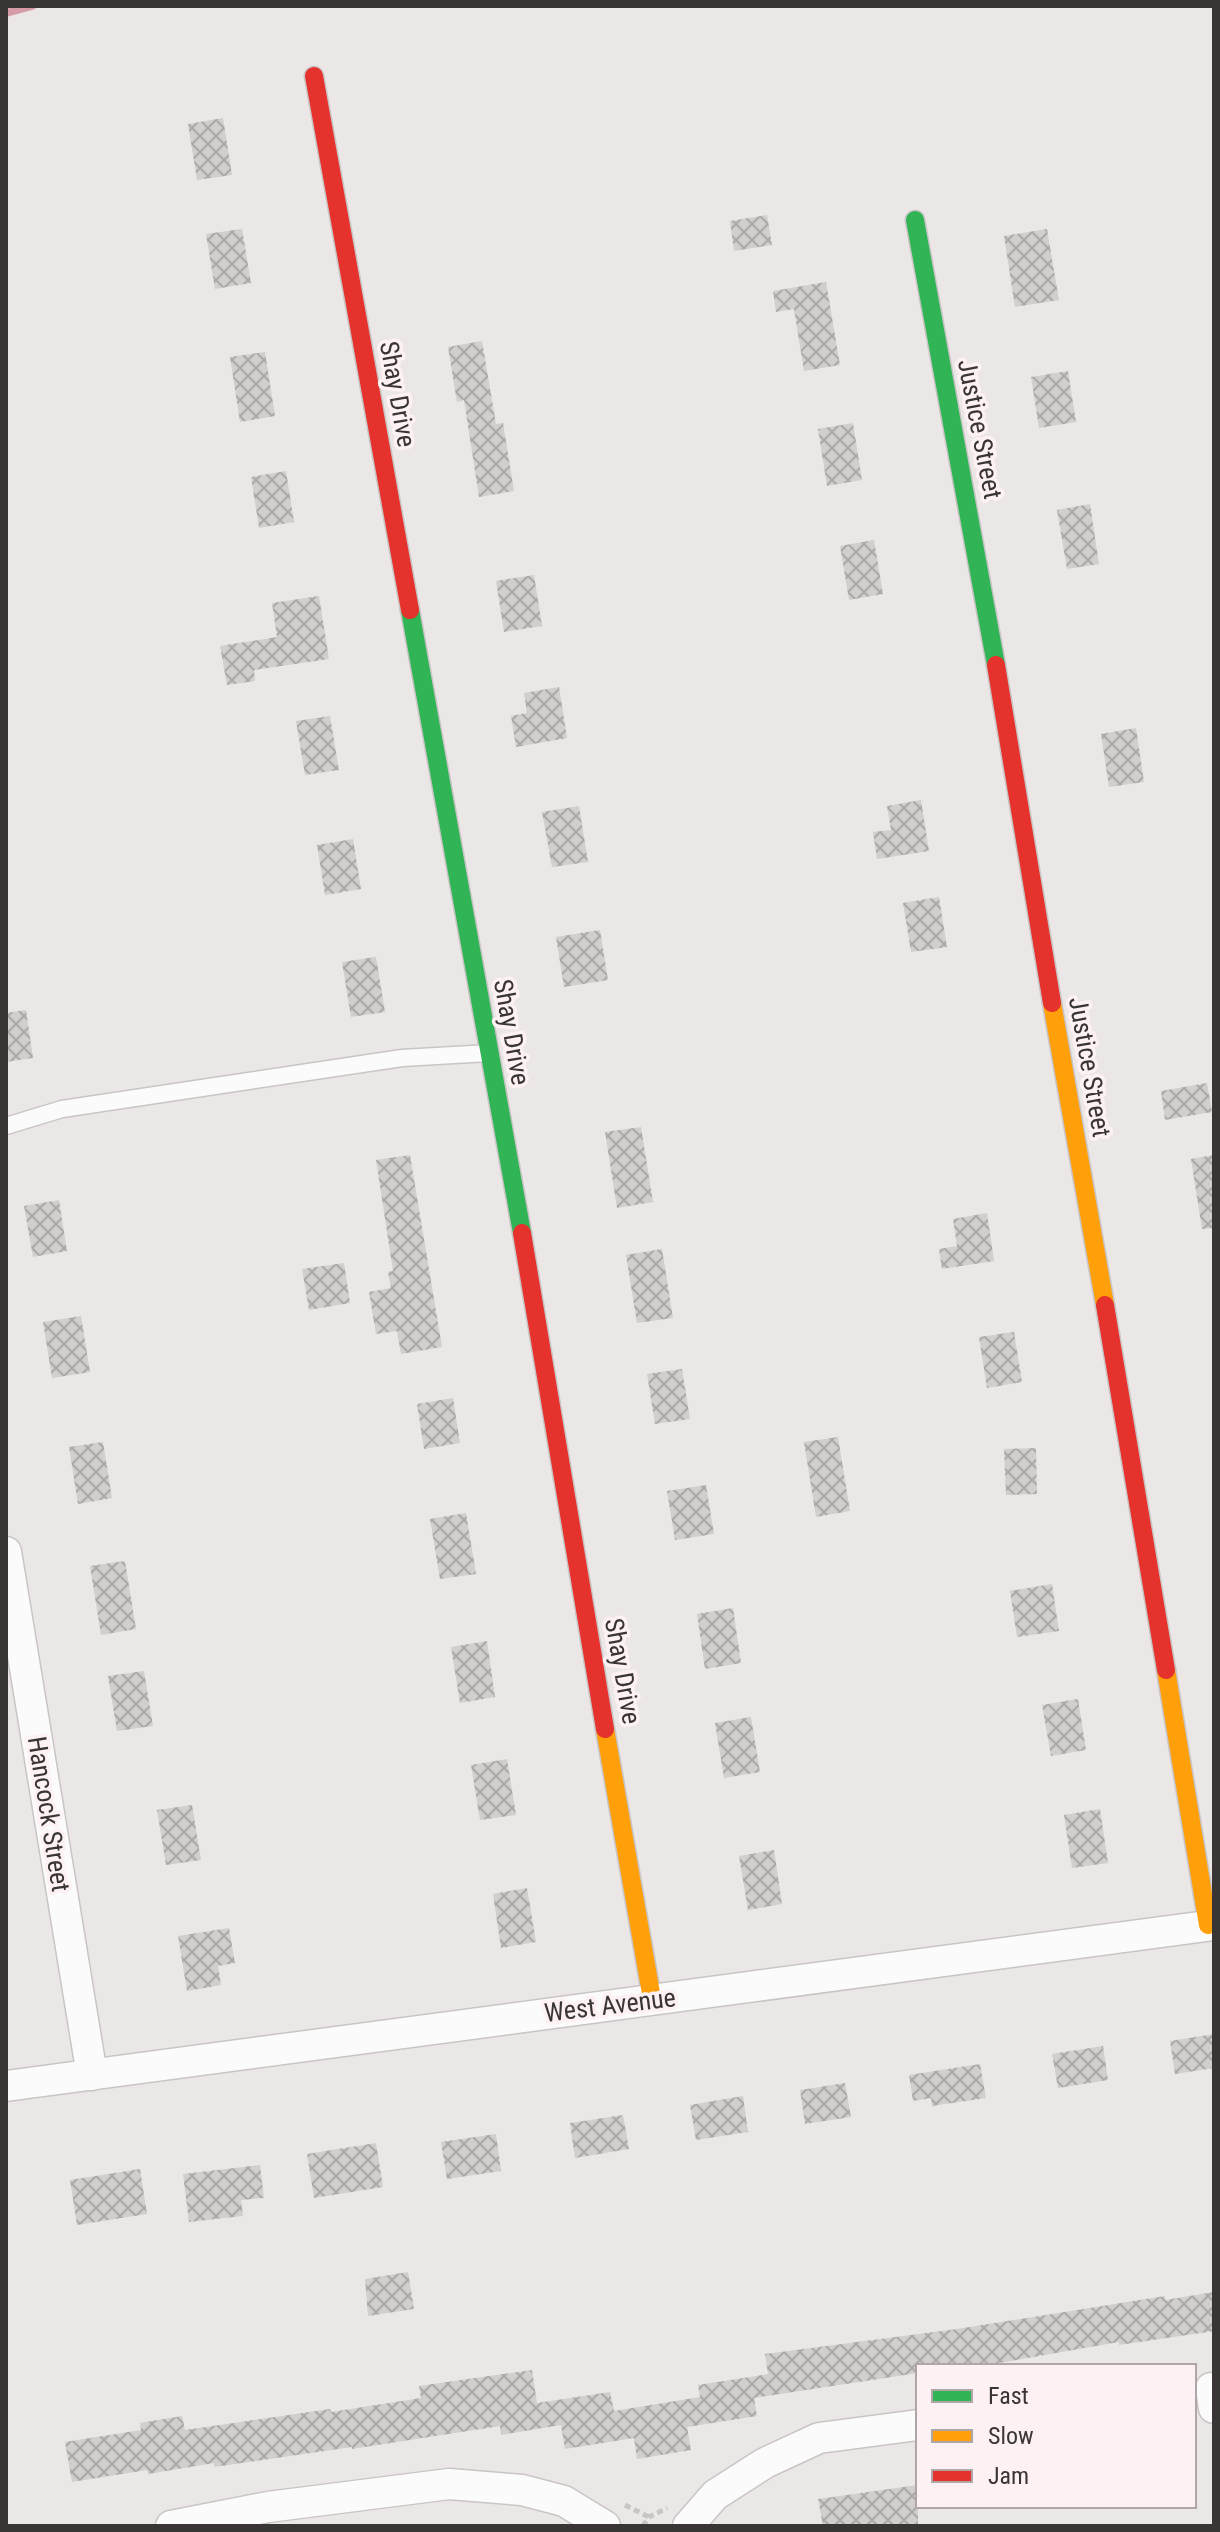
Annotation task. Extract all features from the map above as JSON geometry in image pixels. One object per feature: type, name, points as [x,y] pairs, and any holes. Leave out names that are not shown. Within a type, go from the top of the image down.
[{"type":"street","name":"Shay Drive","points":[[314,76],[518,1208],[556,1448],[652,1999]]},
{"type":"street","name":"Justice Street","points":[[915,220],[983,584],[1050,993],[1211,1925]]},
{"type":"street","name":"Hancock Street","points":[[6,1552],[92,2075]]},
{"type":"street","name":"West Avenue","points":[[6,2086],[1211,1925]]},
{"type":"street","points":[[688,2526],[715,2495],[765,2463],[819,2438],[916,2425]]},
{"type":"street","points":[[171,2526],[269,2516],[449,2484],[522,2490],[564,2501],[605,2526]]},
{"type":"lane","points":[[6,1126],[62,1109],[402,1058],[489,1053]]},
{"type":"path","points":[[643,2526],[649,2517]]},
{"type":"building","points":[[223,118],[232,175],[197,180],[188,124]]},
{"type":"building","points":[[767,215],[772,245],[734,251],[730,221]]},
{"type":"building","points":[[242,229],[251,283],[215,289],[206,234]]},
{"type":"building","points":[[1047,229],[1059,300],[1015,307],[1004,236]]},
{"type":"building","points":[[826,282],[840,365],[804,371],[794,309],[776,312],[773,291]]},
{"type":"building","points":[[482,341],[496,424],[503,423],[514,491],[479,497],[464,400],[457,402],[448,347]]},
{"type":"building","points":[[265,352],[275,416],[240,422],[230,357]]},
{"type":"building","points":[[1068,371],[1076,422],[1039,428],[1031,377]]},
{"type":"building","points":[[853,423],[862,480],[827,486],[818,429]]},
{"type":"building","points":[[286,471],[294,522],[259,528],[251,477]]},
{"type":"building","points":[[1090,504],[1099,564],[1067,569],[1057,510]]},
{"type":"building","points":[[874,540],[883,594],[849,600],[840,546]]},
{"type":"building","points":[[534,575],[542,626],[504,632],[496,581]]},
{"type":"building","points":[[319,596],[329,659],[254,670],[255,681],[227,685],[220,646],[277,637],[272,603]]},
{"type":"building","points":[[559,687],[567,738],[516,747],[511,716],[527,713],[524,693]]},
{"type":"building","points":[[330,716],[339,770],[305,775],[296,721]]},
{"type":"building","points":[[1136,728],[1144,782],[1109,787],[1101,734]]},
{"type":"building","points":[[921,800],[929,851],[877,859],[873,832],[891,830],[887,806]]},
{"type":"building","points":[[579,806],[588,862],[552,867],[542,812]]},
{"type":"building","points":[[353,839],[361,889],[325,895],[317,845]]},
{"type":"building","points":[[939,897],[947,947],[911,952],[903,903]]},
{"type":"building","points":[[600,930],[608,980],[564,987],[556,937]]},
{"type":"building","points":[[376,957],[385,1012],[351,1017],[342,962]]},
{"type":"building","points":[[26,1010],[33,1058],[6,1062],[6,1013]]},
{"type":"building","points":[[1207,1083],[1212,1112],[1165,1120],[1161,1091]]},
{"type":"building","points":[[641,1127],[653,1202],[617,1208],[605,1132]]},
{"type":"building","points":[[410,1155],[442,1347],[401,1354],[397,1331],[376,1334],[369,1292],[391,1288],[388,1272],[393,1271],[376,1160]]},
{"type":"building","points":[[1214,1155],[1214,1228],[1202,1229],[1191,1159]]},
{"type":"building","points":[[59,1200],[67,1251],[33,1257],[24,1206]]},
{"type":"building","points":[[987,1213],[994,1261],[942,1269],[939,1249],[957,1246],[953,1219]]},
{"type":"building","points":[[662,1249],[673,1318],[637,1323],[626,1255]]},
{"type":"building","points":[[344,1263],[350,1303],[309,1310],[302,1269]]},
{"type":"building","points":[[81,1316],[90,1372],[52,1378],[43,1322]]},
{"type":"building","points":[[1014,1332],[1022,1382],[987,1388],[979,1337]]},
{"type":"building","points":[[682,1369],[690,1419],[655,1424],[647,1374]]},
{"type":"building","points":[[453,1398],[460,1443],[424,1449],[417,1404]]},
{"type":"building","points":[[838,1437],[850,1511],[816,1517],[804,1442]]},
{"type":"building","points":[[103,1442],[112,1498],[78,1504],[69,1447]]},
{"type":"building","points":[[1036,1448],[1037,1494],[1006,1495],[1004,1449]]},
{"type":"building","points":[[706,1485],[714,1534],[675,1540],[667,1491]]},
{"type":"building","points":[[466,1513],[476,1574],[440,1579],[430,1519]]},
{"type":"building","points":[[125,1561],[136,1629],[101,1635],[90,1566]]},
{"type":"building","points":[[1052,1584],[1059,1631],[1017,1637],[1010,1591]]},
{"type":"building","points":[[733,1608],[741,1663],[705,1669],[697,1614]]},
{"type":"building","points":[[487,1641],[495,1697],[460,1703],[451,1647]]},
{"type":"building","points":[[144,1671],[153,1726],[117,1731],[108,1676]]},
{"type":"building","points":[[1078,1699],[1086,1750],[1051,1756],[1042,1705]]},
{"type":"building","points":[[751,1717],[760,1772],[724,1778],[715,1723]]},
{"type":"building","points":[[507,1759],[516,1815],[480,1820],[471,1765]]},
{"type":"building","points":[[192,1805],[201,1860],[166,1865],[157,1810]]},
{"type":"building","points":[[1100,1809],[1108,1863],[1072,1868],[1064,1815]]},
{"type":"building","points":[[774,1850],[782,1904],[748,1910],[739,1856]]},
{"type":"building","points":[[527,1888],[536,1942],[501,1948],[493,1894]]},
{"type":"building","points":[[229,1928],[235,1963],[218,1966],[221,1985],[187,1991],[178,1936]]},
{"type":"building","points":[[1214,2034],[1214,2068],[1175,2074],[1170,2041]]},
{"type":"building","points":[[1103,2046],[1108,2080],[1058,2088],[1052,2054]]},
{"type":"building","points":[[980,2064],[986,2098],[932,2106],[931,2098],[913,2101],[909,2075]]},
{"type":"building","points":[[845,2083],[851,2117],[805,2124],[800,2090]]},
{"type":"building","points":[[743,2096],[748,2132],[696,2140],[690,2105]]},
{"type":"building","points":[[623,2115],[629,2149],[575,2158],[570,2123]]},
{"type":"building","points":[[496,2134],[501,2171],[447,2179],[441,2142]]},
{"type":"building","points":[[376,2143],[383,2187],[314,2198],[307,2154]]},
{"type":"building","points":[[260,2165],[264,2198],[241,2200],[243,2216],[189,2222],[183,2174]]},
{"type":"building","points":[[140,2169],[147,2214],[77,2225],[70,2180]]},
{"type":"building","points":[[408,2272],[414,2309],[368,2316],[365,2279]]},
{"type":"building","points":[[1214,2292],[1214,2331],[1119,2345],[1119,2342],[993,2364],[916,2364],[916,2373],[754,2398],[757,2416],[687,2427],[691,2450],[637,2459],[634,2438],[565,2449],[561,2425],[501,2435],[500,2426],[352,2449],[214,2467],[214,2463],[148,2474],[147,2470],[72,2482],[65,2442],[141,2430],[140,2423],[182,2416],[185,2430],[330,2409],[331,2412],[421,2398],[419,2386],[532,2370],[537,2403],[610,2392],[614,2411],[700,2397],[698,2385],[768,2374],[765,2354],[957,2329],[1165,2296],[1165,2300]]},
{"type":"building","points":[[916,2485],[918,2526],[823,2526],[818,2499]]},
{"type":"waterway","points":[[6,13],[32,6]]},
{"type":"traffic: fast","points":[[915,220],[996,665]]},
{"type":"traffic: fast","points":[[410,610],[522,1233]]},
{"type":"traffic: slow","points":[[1052,1003],[1105,1305]]},
{"type":"traffic: slow","points":[[1166,1670],[1208,1925]]},
{"type":"traffic: slow","points":[[605,1729],[652,1999]]},
{"type":"traffic: jam","points":[[314,76],[410,610]]},
{"type":"traffic: jam","points":[[996,665],[1052,1003]]},
{"type":"traffic: jam","points":[[522,1233],[605,1729]]},
{"type":"traffic: jam","points":[[1105,1305],[1166,1670]]}]
